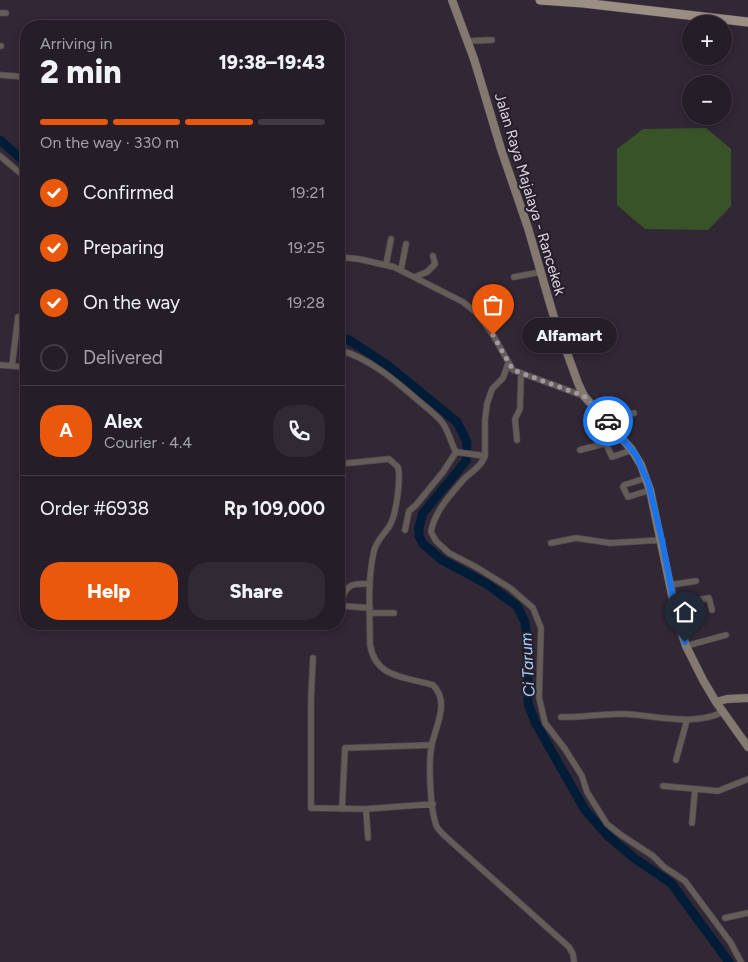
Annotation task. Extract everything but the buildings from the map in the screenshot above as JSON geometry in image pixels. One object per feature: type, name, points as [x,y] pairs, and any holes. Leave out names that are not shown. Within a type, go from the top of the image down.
[{"type":"main road","name":"Jalan Raya Majalaya - Rancekek","points":[[452,0],[468,41],[553,314],[575,377],[584,396],[636,455],[650,490],[674,604],[686,646],[716,702],[748,747]]},
{"type":"main road","points":[[540,0],[583,3],[748,22]]},
{"type":"main road","points":[[600,0],[748,18]]},
{"type":"main road","points":[[716,702],[748,698]]},
{"type":"street","points":[[468,41],[492,40]]},
{"type":"street","points":[[0,75],[20,77]]},
{"type":"street","points":[[0,156],[20,173]]},
{"type":"street","points":[[386,265],[391,239]]},
{"type":"street","points":[[401,270],[406,244]]},
{"type":"street","points":[[415,277],[427,272],[435,264],[433,256]]},
{"type":"street","points":[[345,258],[386,265],[401,270],[463,302],[478,314],[493,335],[513,370],[584,396]]},
{"type":"street","points":[[514,277],[541,272]]},
{"type":"street","points":[[12,366],[18,317]]},
{"type":"street","points":[[345,351],[393,378],[442,421],[457,452],[484,456]]},
{"type":"street","points":[[508,364],[503,378],[492,389],[487,404],[484,420],[484,456],[482,465],[465,478],[437,513],[432,523],[431,532],[436,541],[449,552],[510,588],[533,608],[541,628],[539,696],[545,723],[565,749],[582,776],[587,792],[607,824],[685,881],[730,943],[741,962]]},
{"type":"street","points":[[0,365],[20,367]]},
{"type":"street","points":[[517,440],[515,420],[520,409],[520,374]]},
{"type":"street","points":[[608,421],[634,413]]},
{"type":"street","points":[[580,450],[622,439]]},
{"type":"street","points":[[606,444],[612,457],[632,450]]},
{"type":"street","points":[[404,530],[409,511],[416,506],[457,452]]},
{"type":"street","points":[[345,463],[389,459],[398,468],[398,489],[392,521],[378,540],[374,550],[370,584],[371,650],[377,662],[398,677],[430,684],[436,688],[441,711],[432,745],[430,770],[436,825],[440,831],[569,947],[573,954],[574,962]]},
{"type":"street","points":[[646,478],[623,487],[628,497],[650,490]]},
{"type":"street","points":[[551,543],[576,538],[610,543],[662,540]]},
{"type":"street","points":[[670,585],[696,581]]},
{"type":"street","points":[[345,591],[350,586],[356,584],[370,584]]},
{"type":"street","points":[[674,604],[710,598],[712,610]]},
{"type":"street","points":[[345,606],[394,613]]},
{"type":"street","points":[[686,646],[726,635]]},
{"type":"street","points":[[314,658],[311,699],[310,807],[313,809],[366,809],[433,804]]},
{"type":"street","points":[[560,717],[622,714],[687,720],[712,717],[723,712]]},
{"type":"street","points":[[676,760],[687,720]]},
{"type":"street","points":[[342,809],[345,748],[432,745]]},
{"type":"street","points":[[663,786],[721,790],[748,779]]},
{"type":"street","points":[[692,823],[694,789]]},
{"type":"street","points":[[366,809],[368,838]]},
{"type":"street","points":[[725,918],[748,913]]},
{"type":"green space","points":[[706,128],[731,149],[731,206],[708,230],[645,229],[617,205],[617,149],[643,129]]},
{"type":"waterway","name":"Ci Tarum","points":[[0,140],[20,158]]},
{"type":"waterway","name":"Ci Tarum","points":[[345,339],[386,364],[457,422],[467,442],[466,461],[423,513],[419,527],[419,536],[423,544],[442,560],[487,584],[517,606],[525,622],[528,703],[535,722],[585,810],[608,836],[634,858],[671,883],[729,962]]},
{"type":"way so far","points":[[493,335],[513,370],[584,396],[608,421]]},
{"type":"place","name":"Alfamart","points":[[493,335]]},
{"type":"route","points":[[608,421],[636,455],[648,482],[662,540],[677,619],[685,642]]}]
